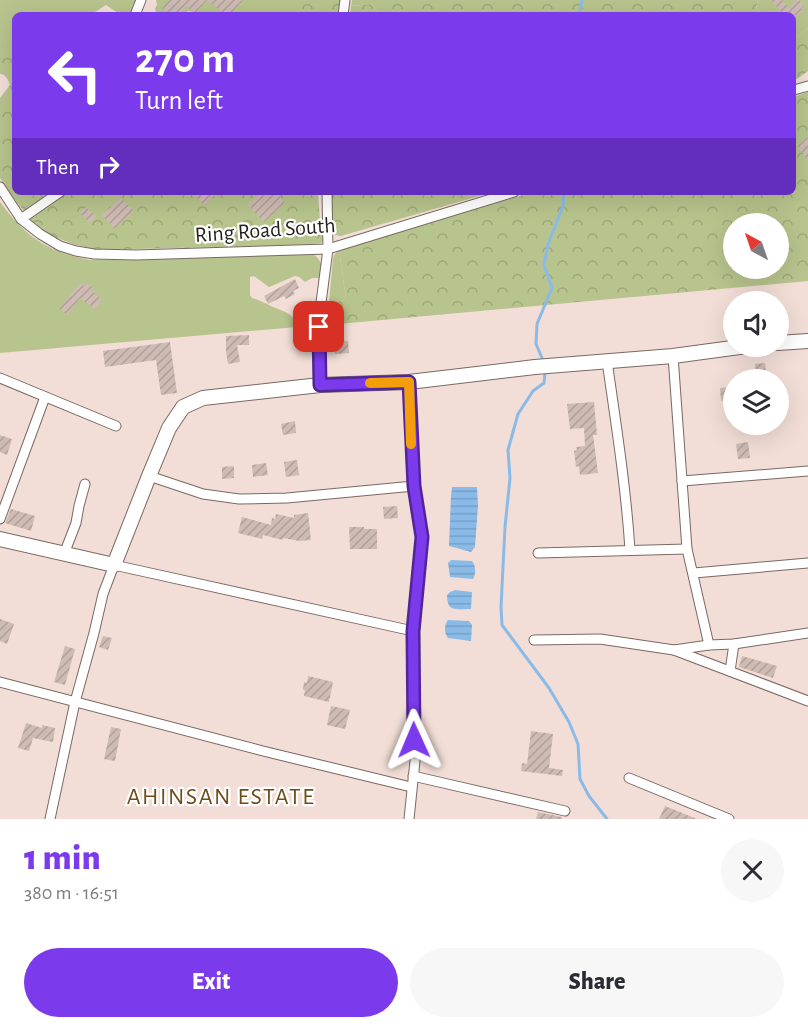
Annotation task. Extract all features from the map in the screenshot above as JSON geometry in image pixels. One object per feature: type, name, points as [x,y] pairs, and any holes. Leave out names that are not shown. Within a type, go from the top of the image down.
[{"type":"street","name":"Ring Road South","points":[[0,187],[21,219],[60,246],[94,254],[136,255],[328,249],[504,195]]},
{"type":"street","points":[[21,219],[56,195]]},
{"type":"street","points":[[320,385],[319,323],[328,249],[327,195]]},
{"type":"street","points":[[789,342],[808,341]]},
{"type":"street","points":[[50,819],[75,702],[103,594],[169,428],[183,407],[203,398],[320,385],[409,382],[535,367],[673,356],[723,349]]},
{"type":"street","points":[[673,356],[687,549],[709,645]]},
{"type":"street","points":[[607,361],[622,465],[630,550]]},
{"type":"street","points":[[0,378],[116,426]]},
{"type":"street","points":[[409,382],[414,486],[422,537],[413,631],[415,683],[413,776],[409,819]]},
{"type":"street","points":[[0,519],[45,397]]},
{"type":"street","points":[[682,481],[808,471]]},
{"type":"street","points":[[149,476],[203,494],[239,499],[287,498],[414,486]]},
{"type":"street","points":[[64,554],[76,523],[85,484]]},
{"type":"street","points":[[0,539],[413,631]]},
{"type":"street","points":[[538,553],[687,549]]},
{"type":"street","points":[[694,573],[808,563]]},
{"type":"street","points":[[674,650],[808,633]]},
{"type":"street","points":[[534,640],[600,639],[674,650],[808,701]]},
{"type":"street","points":[[730,671],[734,644]]},
{"type":"street","points":[[0,682],[411,787]]},
{"type":"street","points":[[413,776],[565,811]]},
{"type":"street","points":[[629,778],[729,819]]},
{"type":"green space","points":[[0,0],[138,0],[132,12],[116,12],[106,5],[95,12],[12,12],[12,44],[5,38],[0,41]]},
{"type":"green space","points":[[156,0],[295,0],[292,5],[299,12],[156,12]]},
{"type":"green space","points":[[295,0],[342,0],[340,12],[299,12],[291,5]]},
{"type":"green space","points":[[352,0],[391,0],[391,9],[394,12],[377,12],[372,4],[351,6]]},
{"type":"green space","points":[[391,0],[758,0],[756,8],[760,12],[394,12],[391,9]]},
{"type":"green space","points":[[758,0],[808,0],[808,28],[796,38],[796,12],[760,12],[756,8]]},
{"type":"green space","points":[[372,4],[377,12],[350,12],[351,6]]},
{"type":"green space","points":[[808,28],[808,71],[796,80],[796,38]]},
{"type":"green space","points":[[5,37],[12,44],[12,195],[318,195],[323,241],[302,245],[97,250],[50,235],[32,221],[11,195],[0,178],[0,98],[10,85],[8,79],[0,74],[0,41]]},
{"type":"green space","points":[[808,92],[808,281],[328,325],[329,303],[346,300],[340,256],[351,245],[523,195],[796,195],[796,96]]},
{"type":"green space","points":[[330,195],[483,195],[341,236],[333,232]]},
{"type":"green space","points":[[0,202],[19,225],[38,241],[60,252],[89,260],[309,253],[317,257],[322,265],[319,278],[312,278],[305,282],[295,276],[269,287],[254,276],[250,277],[252,298],[287,313],[294,319],[297,327],[0,353]]},
{"type":"green space","points":[[351,245],[340,256],[346,300],[329,303],[333,258],[342,248]]},
{"type":"water","points":[[452,487],[477,487],[475,547],[471,552],[449,546]]},
{"type":"water","points":[[451,560],[472,561],[475,570],[473,579],[450,577],[448,563]]},
{"type":"water","points":[[455,590],[472,592],[471,609],[454,609],[449,605],[447,595]]},
{"type":"water","points":[[448,620],[469,621],[472,625],[471,641],[448,638],[445,629]]},
{"type":"building","points":[[169,0],[207,0],[197,12],[193,12],[187,6],[182,12],[167,12],[162,8]]},
{"type":"building","points":[[207,0],[243,0],[233,12],[221,12]]},
{"type":"building","points":[[770,0],[782,0],[788,7],[782,12]]},
{"type":"building","points":[[797,0],[804,6],[801,8],[803,11],[798,15],[796,12],[783,12]]},
{"type":"building","points":[[808,137],[808,160],[797,146]]},
{"type":"building","points":[[195,195],[215,195],[204,205]]},
{"type":"building","points":[[259,195],[278,195],[285,203],[264,222],[248,205]]},
{"type":"building","points":[[121,198],[134,211],[115,229],[102,215]]},
{"type":"building","points":[[86,207],[96,217],[89,223],[80,213]]},
{"type":"building","points":[[295,279],[299,288],[293,291],[295,294],[286,299],[284,296],[268,304],[264,296]]},
{"type":"building","points":[[80,283],[84,286],[87,283],[94,288],[91,291],[102,299],[95,309],[80,298],[68,315],[59,309]]},
{"type":"building","points":[[249,335],[249,345],[237,345],[240,362],[228,364],[226,336]]},
{"type":"building","points":[[348,341],[349,353],[335,354],[334,342]]},
{"type":"building","points":[[170,342],[177,393],[161,395],[156,360],[105,367],[103,351]]},
{"type":"building","points":[[765,363],[766,369],[755,369],[755,364]]},
{"type":"building","points":[[720,388],[723,388],[723,401],[721,401]]},
{"type":"building","points":[[594,402],[597,435],[593,435],[598,473],[580,475],[579,466],[576,467],[574,451],[577,450],[576,447],[585,446],[584,428],[570,429],[567,404]]},
{"type":"building","points":[[295,421],[296,433],[283,435],[281,424]]},
{"type":"building","points":[[0,435],[12,439],[7,455],[0,452]]},
{"type":"building","points":[[748,442],[750,458],[738,459],[736,444]]},
{"type":"building","points":[[297,460],[299,475],[286,477],[284,462]]},
{"type":"building","points":[[266,463],[268,475],[253,477],[252,465]]},
{"type":"building","points":[[234,466],[234,478],[222,479],[222,467]]},
{"type":"building","points":[[397,506],[398,518],[384,519],[383,507]]},
{"type":"building","points":[[11,509],[35,516],[31,531],[5,523]]},
{"type":"building","points":[[308,513],[311,540],[299,541],[283,538],[283,540],[263,535],[262,539],[238,533],[242,517],[271,525],[272,518],[275,519],[276,514],[294,518],[294,515]]},
{"type":"building","points":[[349,527],[377,529],[377,549],[350,549]]},
{"type":"building","points":[[0,619],[14,624],[7,644],[0,641]]},
{"type":"building","points":[[103,636],[112,638],[108,650],[99,647]]},
{"type":"building","points":[[65,646],[75,649],[65,685],[54,682]]},
{"type":"building","points":[[742,656],[777,666],[773,678],[739,667]]},
{"type":"building","points":[[308,676],[333,682],[329,702],[304,696],[304,682],[307,683]]},
{"type":"building","points":[[331,706],[350,710],[345,729],[327,725]]},
{"type":"building","points":[[26,723],[42,728],[42,725],[55,728],[53,742],[33,738],[29,751],[18,748]]},
{"type":"building","points":[[111,727],[121,729],[115,761],[104,759]]},
{"type":"building","points":[[531,731],[553,734],[549,768],[563,770],[562,776],[521,771],[522,763],[527,764]]},
{"type":"building","points":[[665,806],[697,819],[659,819]]},
{"type":"building","points":[[538,812],[562,817],[562,819],[536,819]]},
{"type":"waterway","points":[[580,12],[582,0]]},
{"type":"waterway","points":[[542,358],[536,344],[537,324],[552,288],[544,265],[548,244],[563,206],[564,195]]},
{"type":"waterway","points":[[545,373],[544,383],[533,391],[518,414],[508,450],[510,478],[505,527],[502,625],[549,688],[569,722],[578,744],[580,779],[589,796],[607,819]]},
{"type":"slow traffic","points":[[370,383],[409,382],[411,444]]},
{"type":"district","name":"AHINSAN ESTATE","points":[[221,796]]},
{"type":"route","points":[[319,327],[320,385],[409,382],[414,486],[422,537],[413,631],[414,740]]}]
